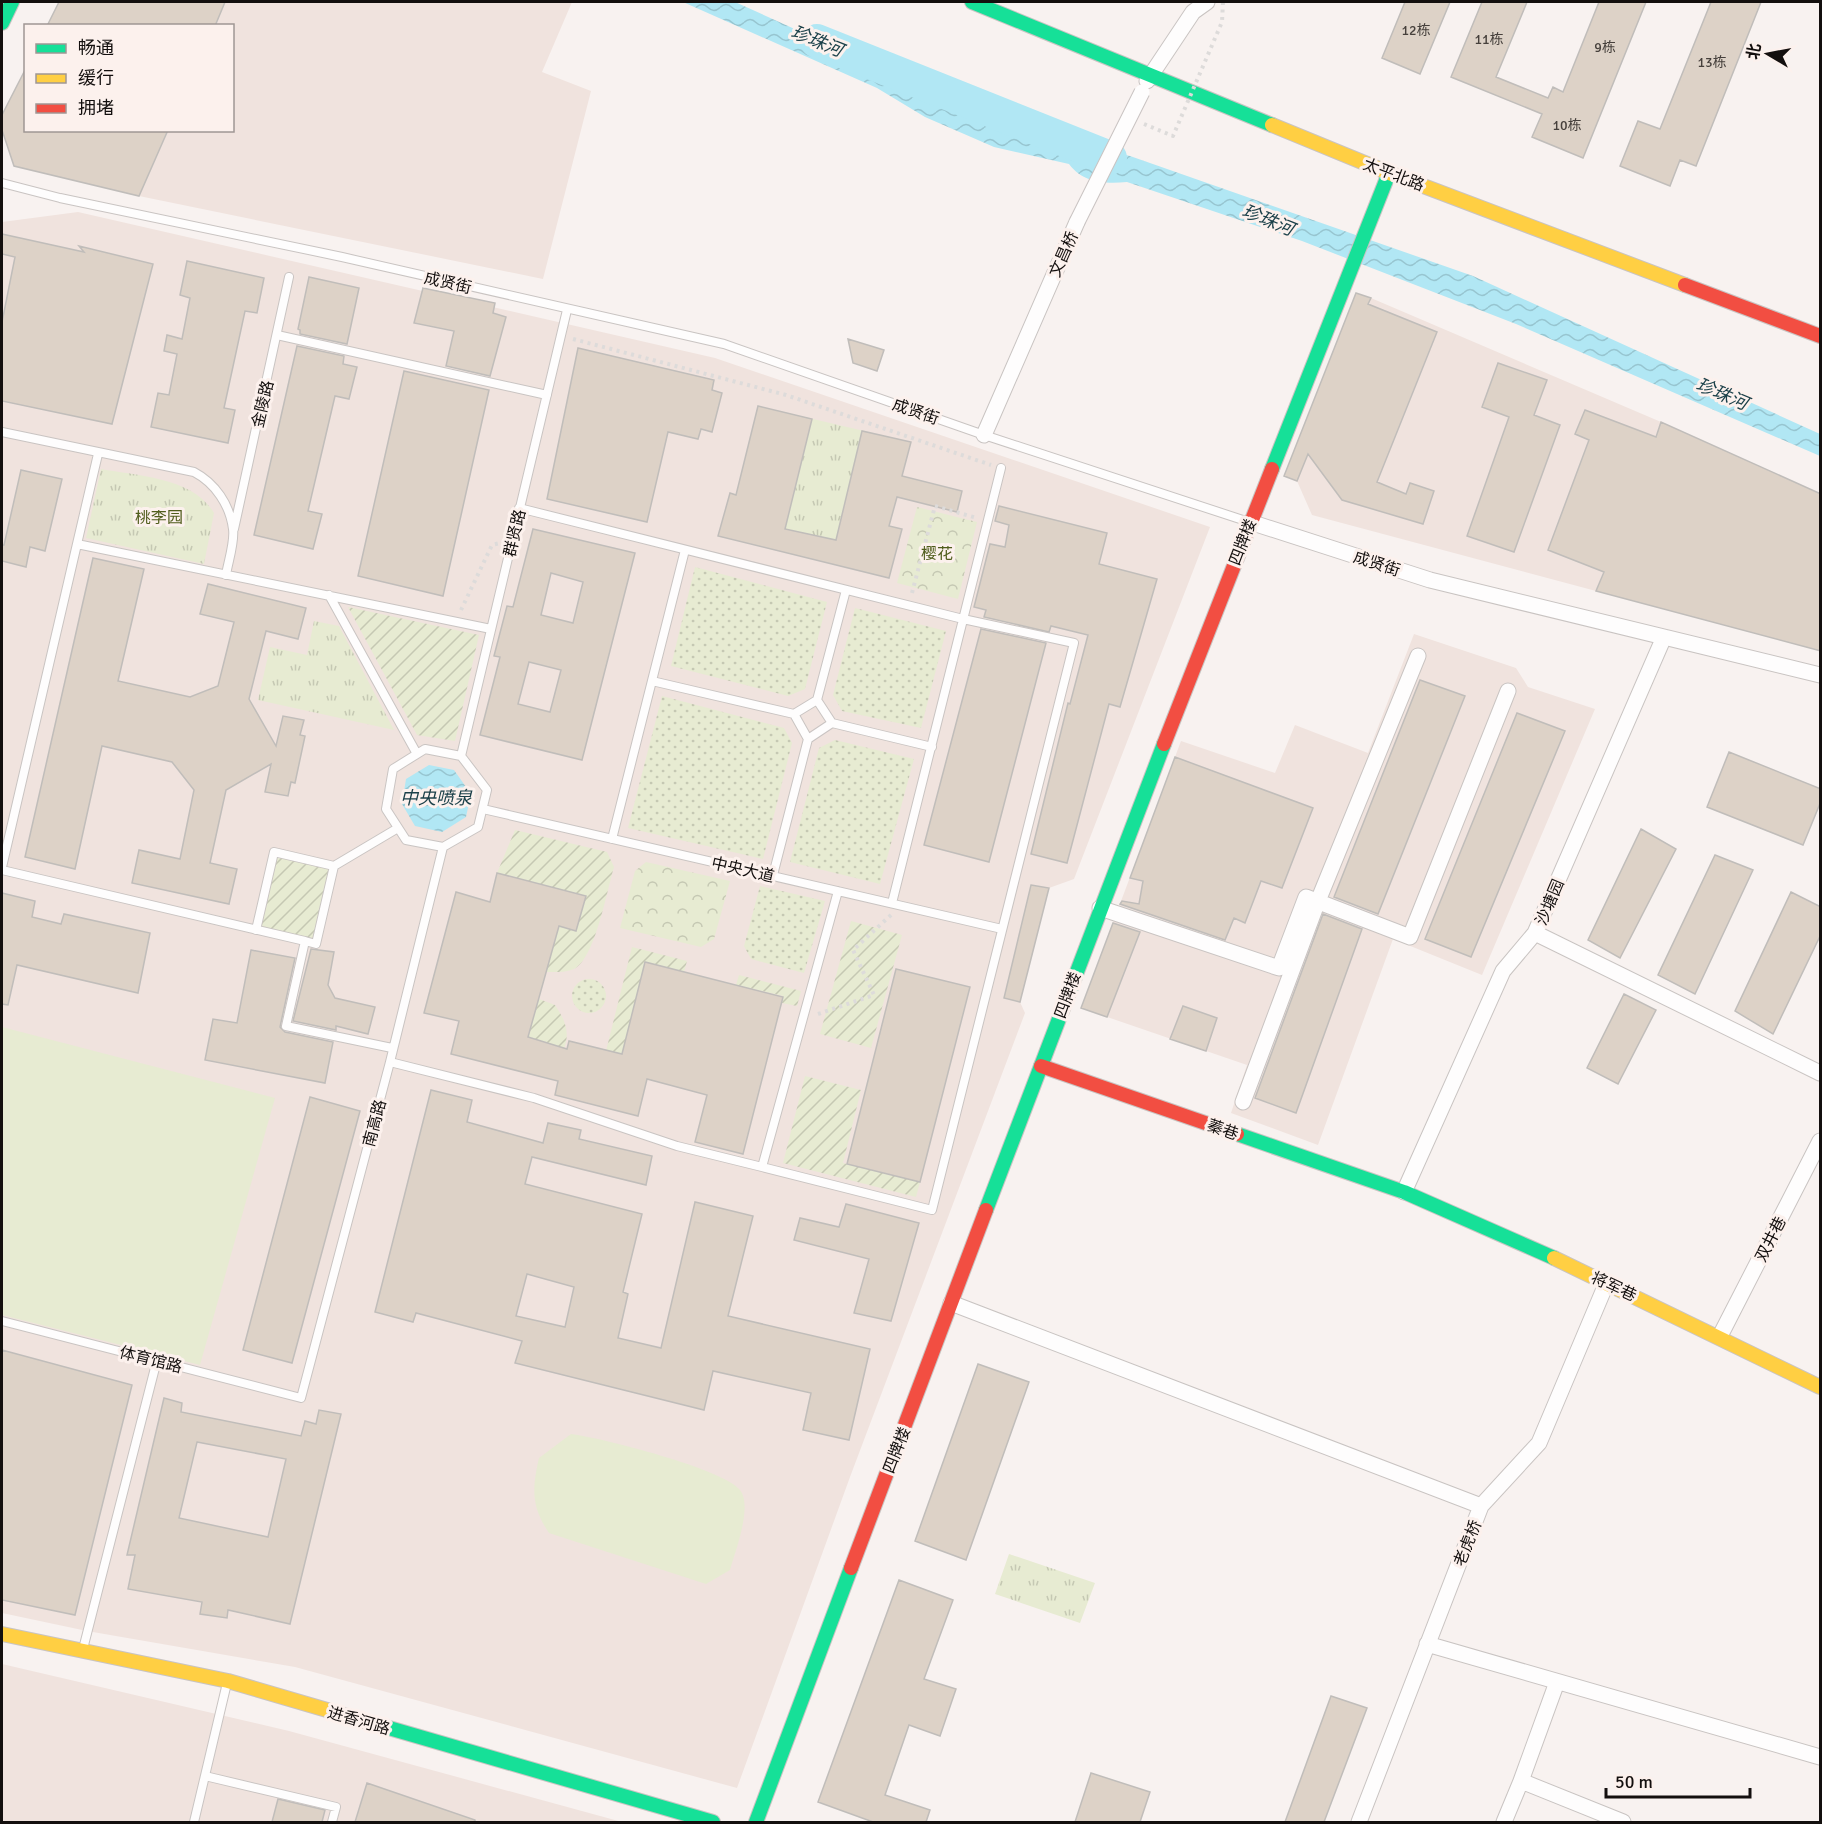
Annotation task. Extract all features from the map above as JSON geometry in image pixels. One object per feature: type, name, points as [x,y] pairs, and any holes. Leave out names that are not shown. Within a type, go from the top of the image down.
[{"type":"street","points":[[2,23],[12,2]]},
{"type":"street","name":"太平北路","points":[[972,2],[1389,173],[1821,336]]},
{"type":"street","name":"文昌桥","points":[[984,435],[1077,222],[1149,76],[1193,12],[1207,2]]},
{"type":"street","name":"四牌楼","points":[[756,1822],[1100,908],[1389,173]]},
{"type":"street","name":"成贤街","points":[[1250,522],[1430,580],[1821,675]]},
{"type":"street","name":"沙塘园","points":[[1404,1192],[1503,970],[1535,933],[1664,637]]},
{"type":"street","points":[[1243,1102],[1318,901],[1418,656]]},
{"type":"street","points":[[1100,908],[1279,968],[1306,897],[1410,938],[1508,691]]},
{"type":"street","points":[[1535,933],[1821,1073]]},
{"type":"street","name":"蓁巷","points":[[1041,1066],[1404,1192]]},
{"type":"street","name":"双井巷","points":[[1720,1336],[1821,1141]]},
{"type":"street","name":"将军巷","points":[[1404,1192],[1608,1282],[1821,1387]]},
{"type":"street","name":"老虎桥","points":[[1359,1822],[1481,1506],[1539,1443],[1608,1282]]},
{"type":"street","points":[[951,1303],[1481,1506]]},
{"type":"street","name":"进香河路","points":[[2,1634],[228,1682],[713,1822]]},
{"type":"street","points":[[1427,1644],[1821,1757]]},
{"type":"street","points":[[1503,1822],[1521,1781],[1557,1682]]},
{"type":"street","points":[[1521,1781],[1623,1822]]},
{"type":"lane","name":"成贤街","points":[[2,183],[60,198],[342,257],[724,344],[984,435],[1250,522]]},
{"type":"lane","name":"金陵路","points":[[226,576],[289,277]]},
{"type":"lane","name":"群贤路","points":[[461,756],[567,310]]},
{"type":"lane","points":[[277,335],[547,394]]},
{"type":"lane","points":[[2,432],[98,454],[194,472],[212,484],[224,503],[234,530]]},
{"type":"lane","points":[[98,454],[2,869],[316,944],[334,866]]},
{"type":"lane","points":[[892,903],[965,620],[1001,468]]},
{"type":"lane","points":[[390,1062],[534,1098],[678,1146],[932,1210],[1074,643],[965,620],[519,508]]},
{"type":"lane","points":[[77,544],[491,629]]},
{"type":"lane","points":[[612,839],[685,550]]},
{"type":"lane","points":[[652,681],[794,714],[817,699],[846,590]]},
{"type":"lane","points":[[329,595],[417,754]]},
{"type":"lane","points":[[817,699],[832,723],[932,747]]},
{"type":"lane","points":[[794,714],[808,739]]},
{"type":"lane","points":[[773,875],[808,739],[832,723]]},
{"type":"lane","points":[[426,749],[461,756],[487,790],[478,827],[443,848],[406,840],[386,809],[393,769],[417,754],[426,749]]},
{"type":"lane","name":"中央大道","points":[[483,810],[1002,929]]},
{"type":"lane","points":[[256,930],[274,852],[334,866],[398,828]]},
{"type":"lane","name":"南高路","points":[[301,1398],[390,1062],[443,848]]},
{"type":"lane","points":[[762,1167],[838,891]]},
{"type":"lane","points":[[304,941],[286,1026],[392,1048]]},
{"type":"lane","name":"体育馆路","points":[[2,1321],[301,1398]]},
{"type":"lane","points":[[82,1652],[157,1360]]},
{"type":"lane","points":[[194,1822],[228,1682]]},
{"type":"lane","points":[[205,1776],[336,1808],[332,1822]]},
{"type":"path","points":[[1129,118],[1173,136],[1222,22],[1223,2]]},
{"type":"path","points":[[561,336],[786,395],[1001,468]]},
{"type":"path","points":[[908,605],[934,507],[988,521]]},
{"type":"path","points":[[430,617],[439,609],[461,610],[492,545],[512,540]]},
{"type":"path","points":[[803,1020],[874,995],[853,950],[902,905]]},
{"type":"shaded area","points":[[225,2],[572,2],[542,72],[591,91],[543,279],[139,196],[168,132],[234,132],[234,24],[215,24]]},
{"type":"shaded area","points":[[78,212],[715,358],[1210,527],[1074,879],[1049,888],[1020,1002],[1025,1013],[850,1477],[737,1788],[295,1667],[87,1631],[2,1613],[2,222]]},
{"type":"shaded area","points":[[1371,298],[1661,422],[1596,591],[1312,515],[1297,481]]},
{"type":"shaded area","points":[[1414,634],[1516,668],[1528,687],[1595,709],[1482,975],[1393,939],[1318,1145],[1231,1113],[1247,1065],[1081,1008],[1181,741],[1275,773],[1295,725],[1368,753]]},
{"type":"shaded area","points":[[2,1664],[289,1731],[622,1822],[2,1822]]},
{"type":"green space","points":[[758,406],[911,442],[889,526],[902,529],[889,578],[718,536],[730,493],[736,494]]},
{"type":"green space","name":"桃李园","points":[[101,469],[163,480],[193,492],[205,501],[214,513],[204,564],[86,538]]},
{"type":"green space","name":"樱花","points":[[917,507],[977,522],[958,599],[897,583]]},
{"type":"green space","points":[[695,567],[827,602],[805,689],[788,696],[671,666]]},
{"type":"green space","points":[[348,607],[479,635],[455,741],[417,735]]},
{"type":"green space","points":[[855,608],[946,631],[921,728],[842,711],[833,695]]},
{"type":"green space","points":[[314,621],[339,626],[394,730],[258,700],[270,647],[307,655]]},
{"type":"green space","points":[[662,696],[784,728],[792,743],[763,859],[628,828]]},
{"type":"green space","points":[[835,740],[914,759],[880,884],[790,862],[819,748]]},
{"type":"green space","points":[[515,830],[607,852],[614,867],[594,938],[581,963],[574,969],[564,972],[546,972],[559,926],[576,931],[586,896],[497,873]]},
{"type":"green space","points":[[274,852],[334,866],[316,944],[256,930]]},
{"type":"green space","points":[[646,862],[730,881],[714,939],[701,947],[620,928],[635,871]]},
{"type":"green space","points":[[760,886],[825,901],[804,973],[751,959],[744,946]]},
{"type":"green space","points":[[851,921],[902,935],[871,1048],[820,1034]]},
{"type":"green space","points":[[632,947],[687,961],[684,972],[645,962],[622,1054],[606,1051]]},
{"type":"green space","points":[[739,975],[801,991],[797,1006],[782,1003],[783,996],[736,985]]},
{"type":"green space","points":[[589,979],[601,984],[606,996],[601,1008],[589,1013],[577,1008],[572,996],[577,984]]},
{"type":"green space","points":[[539,999],[555,1005],[563,1018],[567,1037],[560,1057],[543,1052],[546,1042],[528,1037]]},
{"type":"green space","points":[[2,1027],[275,1098],[200,1365],[2,1315]]},
{"type":"green space","points":[[805,1076],[861,1090],[843,1163],[920,1182],[916,1197],[783,1163]]},
{"type":"green space","points":[[571,1434],[608,1441],[688,1464],[729,1482],[740,1490],[744,1497],[744,1518],[730,1570],[706,1584],[549,1533],[536,1506],[534,1488],[539,1458]]},
{"type":"green space","points":[[1009,1554],[1095,1583],[1080,1623],[995,1594]]},
{"type":"water","points":[[683,2],[735,2],[861,59],[928,93],[1024,130],[1130,156],[1473,276],[1820,434],[1820,456],[1516,324],[1302,241],[1127,182],[1111,183],[1088,179],[1069,164],[994,147],[925,117],[877,88]]},
{"type":"water","name":"中央喷泉","points":[[429,765],[454,770],[471,794],[466,817],[442,832],[415,826],[402,804],[406,779]]},
{"type":"building","points":[[59,2],[225,2],[216,24],[48,24]]},
{"type":"building","points":[[1405,2],[1450,2],[1420,74],[1382,58]]},
{"type":"building","points":[[1482,2],[1527,2],[1496,77],[1548,98],[1553,87],[1563,92],[1599,2],[1646,2],[1583,158],[1532,137],[1542,114],[1451,77]]},
{"type":"building","points":[[1711,2],[1761,2],[1696,166],[1680,160],[1670,186],[1620,166],[1638,121],[1660,129]]},
{"type":"building","points":[[24,72],[24,132],[167,132],[139,196],[14,166],[2,130],[2,115]]},
{"type":"building","points":[[2,234],[84,252],[79,246],[153,264],[112,424],[2,401],[2,322],[15,257],[2,254]]},
{"type":"building","points":[[187,261],[264,278],[257,313],[245,311],[224,408],[235,410],[228,443],[151,427],[158,393],[169,395],[177,354],[164,351],[167,335],[182,339],[190,298],[180,295]]},
{"type":"building","points":[[309,277],[359,288],[347,344],[300,334],[298,329]]},
{"type":"building","points":[[423,288],[495,303],[493,313],[506,317],[490,376],[446,366],[454,331],[414,323]]},
{"type":"building","points":[[1356,293],[1371,298],[1368,304],[1437,332],[1377,482],[1406,494],[1410,483],[1434,491],[1423,524],[1342,500],[1308,454],[1297,481],[1284,476]]},
{"type":"building","points":[[848,339],[884,350],[877,371],[853,363]]},
{"type":"building","points":[[297,346],[344,356],[343,364],[357,367],[349,399],[335,396],[308,511],[322,514],[313,549],[254,535]]},
{"type":"building","points":[[578,348],[714,380],[712,390],[722,393],[712,432],[701,429],[698,439],[668,432],[647,522],[547,499]]},
{"type":"building","points":[[1498,363],[1547,380],[1534,415],[1560,425],[1514,552],[1467,536],[1509,417],[1482,407]]},
{"type":"building","points":[[404,371],[489,390],[443,596],[358,576]]},
{"type":"building","points":[[758,406],[812,419],[785,529],[836,540],[862,431],[911,442],[902,476],[962,491],[957,512],[897,497],[889,526],[902,529],[889,578],[718,536],[730,493],[736,495]]},
{"type":"building","points":[[1585,410],[1656,437],[1661,422],[1821,494],[1821,651],[1596,591],[1604,572],[1548,550],[1589,440],[1575,434]]},
{"type":"building","points":[[21,470],[62,479],[45,551],[30,547],[26,567],[2,561],[2,545],[4,545]]},
{"type":"building","points":[[999,506],[1107,533],[1099,564],[1157,579],[1120,707],[1109,704],[1067,863],[1031,854],[1068,703],[1070,704],[1088,635],[1051,626],[1049,632],[984,617],[986,610],[974,607],[990,544],[1005,547],[1009,525],[995,521]]},
{"type":"building","points":[[533,529],[635,553],[582,760],[480,735],[500,657],[494,656],[507,606],[513,607]],"holes":[[[551,573],[583,582],[573,623],[541,615]],[[529,662],[561,670],[550,712],[518,704]]]},
{"type":"building","points":[[93,558],[144,569],[118,681],[190,697],[218,686],[234,622],[200,614],[208,584],[306,608],[298,639],[266,631],[249,699],[276,746],[283,716],[304,720],[300,735],[305,736],[295,783],[291,782],[288,796],[265,792],[271,764],[226,790],[210,863],[237,869],[229,904],[132,883],[139,850],[180,859],[194,790],[172,762],[102,746],[75,869],[25,857]]},
{"type":"building","points":[[981,629],[1046,643],[989,862],[924,845]]},
{"type":"building","points":[[1420,680],[1465,696],[1378,914],[1334,897]]},
{"type":"building","points":[[1517,713],[1565,731],[1471,957],[1425,939]]},
{"type":"building","points":[[1729,752],[1821,789],[1821,801],[1803,845],[1707,807]]},
{"type":"building","points":[[1175,757],[1313,808],[1282,888],[1261,881],[1245,923],[1234,918],[1225,940],[1120,904],[1122,901],[1139,904],[1143,881],[1130,878]]},
{"type":"building","points":[[1641,829],[1676,849],[1620,958],[1588,940]]},
{"type":"building","points":[[1715,855],[1753,870],[1695,994],[1658,975]]},
{"type":"building","points":[[497,873],[586,896],[576,931],[559,926],[528,1037],[567,1049],[569,1041],[622,1054],[645,962],[783,997],[743,1154],[695,1142],[707,1095],[647,1079],[638,1116],[555,1095],[558,1081],[451,1054],[459,1021],[424,1013],[456,892],[490,902]]},
{"type":"building","points":[[1031,885],[1049,888],[1020,1002],[1004,998]]},
{"type":"building","points":[[1791,892],[1821,907],[1821,934],[1773,1034],[1735,1011]]},
{"type":"building","points":[[2,893],[35,901],[32,917],[61,924],[64,914],[150,933],[138,993],[17,965],[8,1005],[2,1004]]},
{"type":"building","points":[[1323,914],[1362,929],[1296,1113],[1255,1098]]},
{"type":"building","points":[[1113,923],[1140,932],[1107,1017],[1081,1008]]},
{"type":"building","points":[[311,949],[334,952],[328,985],[335,998],[375,1007],[368,1034],[336,1026],[336,1030],[293,1021]]},
{"type":"building","points":[[251,950],[295,958],[280,1027],[285,1032],[333,1042],[325,1083],[205,1060],[213,1019],[237,1023]]},
{"type":"building","points":[[896,969],[970,987],[920,1182],[847,1164]]},
{"type":"building","points":[[1624,994],[1656,1010],[1618,1084],[1587,1068]]},
{"type":"building","points":[[1183,1006],[1217,1018],[1206,1051],[1170,1039]]},
{"type":"building","points":[[431,1090],[472,1100],[467,1122],[543,1143],[548,1123],[581,1130],[579,1139],[652,1156],[646,1185],[532,1157],[525,1184],[642,1214],[623,1292],[628,1294],[618,1338],[661,1348],[695,1202],[753,1216],[728,1316],[870,1349],[849,1440],[803,1430],[811,1393],[713,1371],[704,1410],[515,1363],[522,1341],[416,1313],[413,1322],[375,1312]],"holes":[[[527,1274],[574,1287],[565,1327],[516,1316]]]},
{"type":"building","points":[[310,1097],[360,1111],[292,1363],[243,1350]]},
{"type":"building","points":[[846,1204],[919,1223],[891,1321],[854,1313],[869,1259],[794,1240],[800,1218],[839,1227]]},
{"type":"building","points":[[2,1350],[132,1385],[75,1615],[2,1600]]},
{"type":"building","points":[[978,1364],[1029,1382],[966,1560],[915,1541]]},
{"type":"building","points":[[164,1398],[182,1403],[181,1412],[301,1436],[305,1421],[316,1424],[319,1410],[341,1414],[290,1624],[228,1610],[227,1618],[200,1614],[202,1602],[128,1589],[135,1555],[127,1555]],"holes":[[[197,1442],[286,1459],[268,1537],[179,1518]]]},
{"type":"building","points":[[899,1580],[953,1600],[924,1679],[956,1689],[940,1736],[909,1725],[885,1795],[930,1810],[926,1822],[873,1822],[818,1802]]},
{"type":"building","points":[[1331,1696],[1367,1708],[1324,1822],[1285,1822]]},
{"type":"building","points":[[1091,1773],[1150,1792],[1140,1822],[1075,1822]]},
{"type":"building","points":[[367,1783],[475,1820],[475,1822],[355,1822]]},
{"type":"building","points":[[278,1799],[325,1810],[322,1822],[272,1822]]},
{"type":"waterway","name":"珍珠河","points":[[817,41],[1110,158]]},
{"type":"traffic: fast","points":[[2,23],[12,2]]},
{"type":"traffic: fast","points":[[972,2],[1272,125]]},
{"type":"traffic: fast","points":[[1272,469],[1389,173]]},
{"type":"traffic: fast","points":[[986,1210],[1164,744]]},
{"type":"traffic: fast","points":[[1237,1134],[1404,1192],[1554,1258]]},
{"type":"traffic: fast","points":[[756,1822],[851,1568]]},
{"type":"traffic: fast","points":[[327,1710],[713,1822]]},
{"type":"traffic: slow","points":[[1272,125],[1389,173],[1685,285]]},
{"type":"traffic: slow","points":[[1554,1258],[1820,1387]]},
{"type":"traffic: slow","points":[[2,1634],[228,1681],[327,1710]]},
{"type":"traffic: jam","points":[[1685,285],[1820,336]]},
{"type":"traffic: jam","points":[[1164,744],[1272,469]]},
{"type":"traffic: jam","points":[[1041,1066],[1237,1134]]},
{"type":"traffic: jam","points":[[851,1568],[986,1210]]}]
